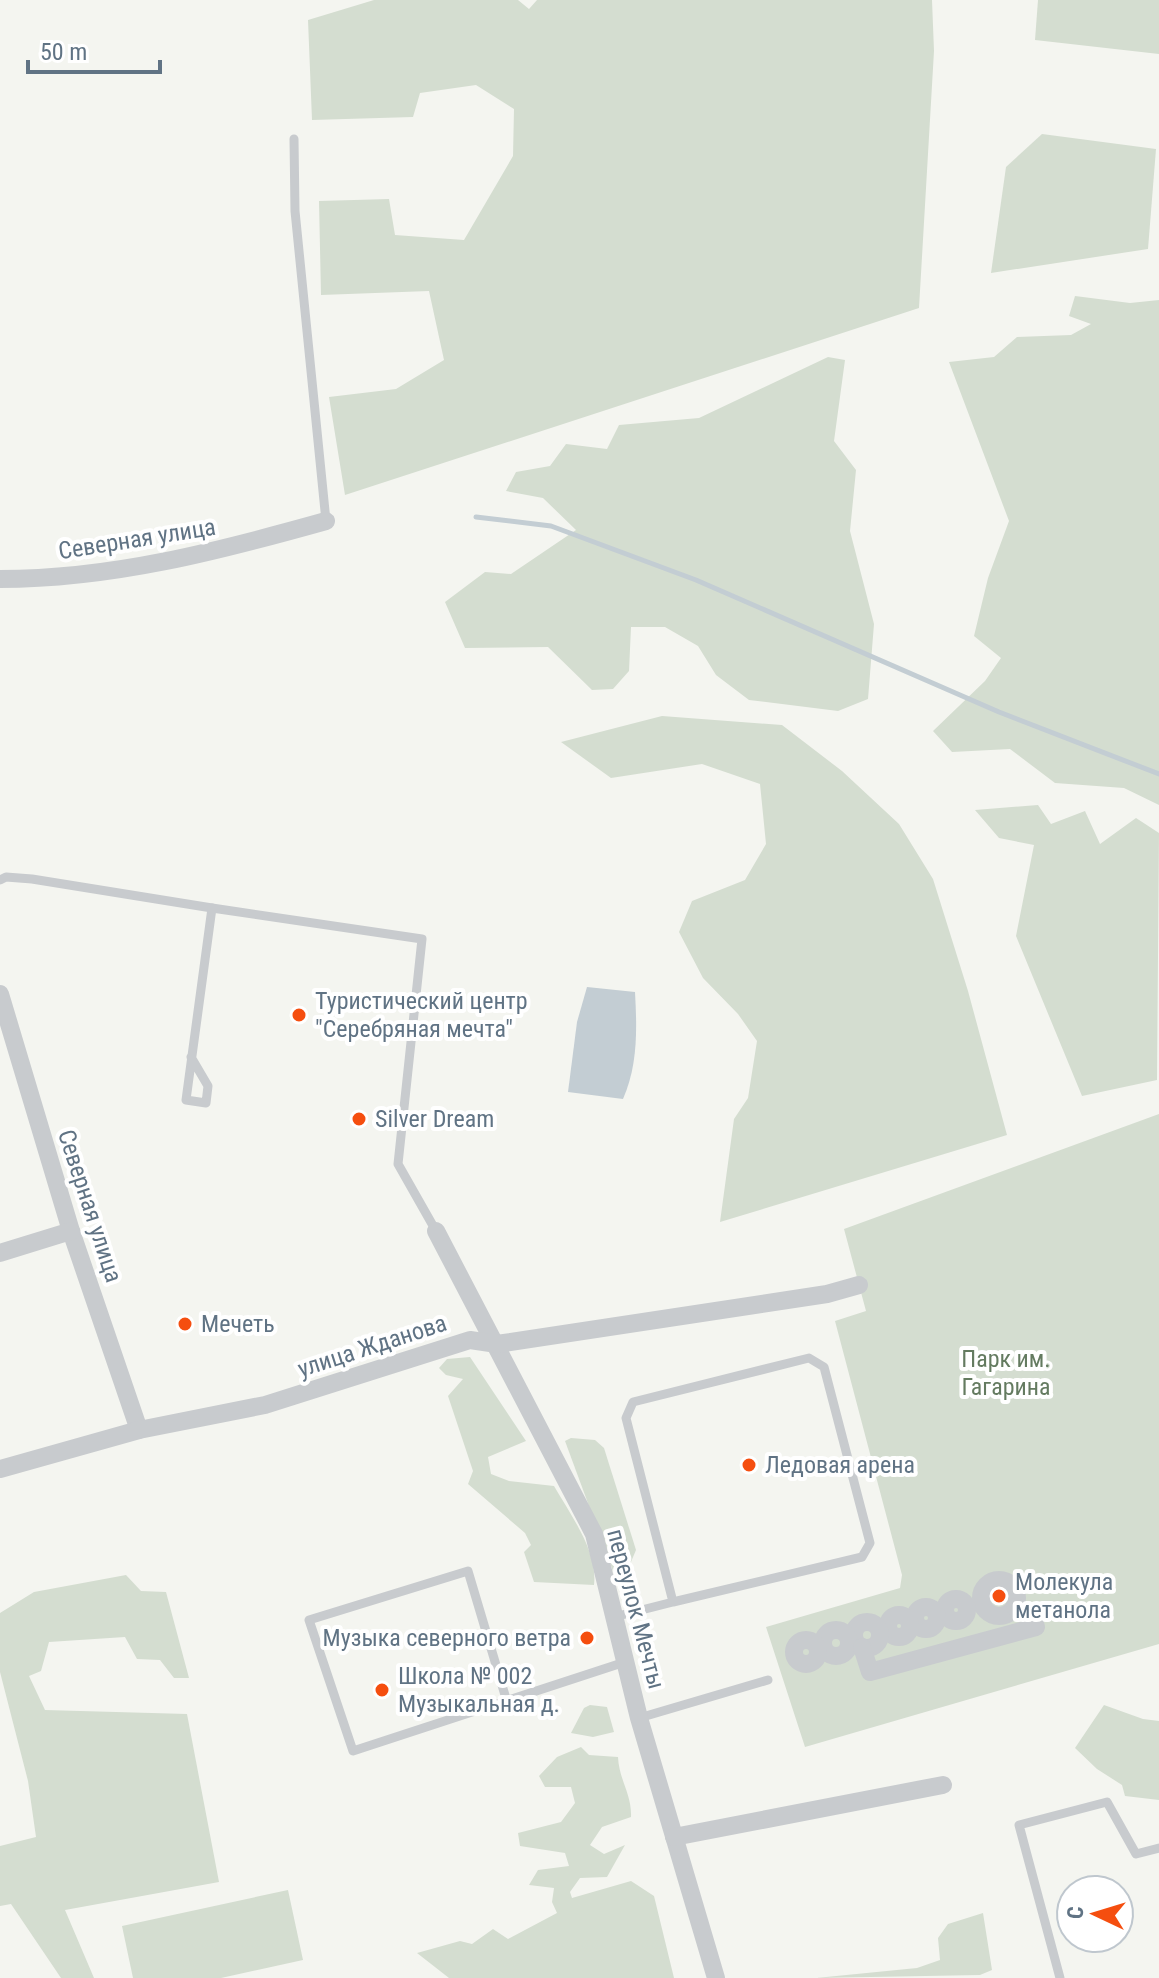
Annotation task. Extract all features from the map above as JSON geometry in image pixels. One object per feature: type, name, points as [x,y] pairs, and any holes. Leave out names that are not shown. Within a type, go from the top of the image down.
[{"type":"street","name":"Северная улица","points":[[0,579],[39,579],[184,559],[326,521]]},
{"type":"street","name":"Северная улица","points":[[0,994],[71,1231],[139,1430]]},
{"type":"street","points":[[0,1253],[71,1231]]},
{"type":"street","name":"переулок Мечты","points":[[436,1231],[594,1534],[639,1718],[716,1978]]},
{"type":"street","name":"улица Жданова","points":[[0,1469],[139,1430],[265,1405],[470,1340],[497,1344],[827,1294],[859,1285]]},
{"type":"street","points":[[785,1658],[805,1640],[820,1648],[825,1636],[835,1630],[855,1642],[878,1642],[890,1619],[898,1614],[913,1622],[921,1608],[931,1608],[941,1614],[953,1599],[961,1599],[997,1616],[1015,1607],[1017,1600],[1013,1587],[1001,1580],[988,1584],[974,1605]]},
{"type":"street","points":[[855,1642],[870,1672],[1036,1627],[1032,1614],[1015,1607]]},
{"type":"street","points":[[674,1837],[943,1785]]},
{"type":"lane","points":[[294,139],[295,211],[326,521]]},
{"type":"lane","points":[[0,880],[6,877],[32,879],[422,939],[398,1164],[436,1231]]},
{"type":"lane","points":[[191,1057],[208,1086],[206,1103],[186,1100],[191,1057],[212,908]]},
{"type":"lane","points":[[614,1617],[862,1557],[868,1551],[870,1543],[824,1367],[818,1361],[809,1358],[648,1398],[633,1402],[627,1409],[626,1418],[673,1602]]},
{"type":"lane","points":[[507,1702],[468,1571],[309,1620],[353,1751],[507,1702],[625,1662]]},
{"type":"lane","points":[[639,1718],[768,1680]]},
{"type":"lane","points":[[1060,1978],[1019,1825],[1107,1802],[1136,1854],[1159,1848]]},
{"type":"green space","points":[[374,0],[518,0],[529,9],[537,0],[932,0],[934,51],[919,308],[345,495],[329,397],[396,389],[444,360],[429,291],[321,295],[319,201],[389,199],[395,235],[464,240],[513,156],[514,109],[476,85],[420,93],[413,117],[312,120],[308,20]]},
{"type":"green space","points":[[1038,0],[1159,0],[1159,54],[1035,40]]},
{"type":"green space","points":[[1042,134],[1156,149],[1148,249],[991,273],[1006,167]]},
{"type":"green space","points":[[1075,296],[1130,303],[1159,300],[1159,805],[1124,788],[1055,783],[1010,749],[952,752],[933,731],[985,681],[1001,658],[974,636],[988,578],[1009,521],[949,362],[994,357],[1017,337],[1071,335],[1091,324],[1069,316]]},
{"type":"green space","points":[[828,357],[845,360],[834,441],[856,470],[850,531],[874,624],[868,699],[838,711],[749,700],[716,675],[698,646],[665,627],[631,627],[629,671],[613,689],[592,690],[548,647],[465,648],[445,602],[485,572],[511,574],[576,530],[543,498],[506,491],[516,472],[550,466],[566,444],[607,449],[619,425],[699,418]]},
{"type":"green space","points":[[662,716],[782,725],[842,771],[899,824],[933,879],[968,991],[1007,1135],[720,1222],[734,1119],[748,1098],[757,1041],[738,1014],[703,978],[679,932],[692,901],[745,880],[766,844],[760,784],[702,764],[611,778],[561,742]]},
{"type":"green space","points":[[1038,805],[1051,824],[1085,811],[1100,844],[1136,818],[1159,833],[1157,1080],[1082,1096],[1016,936],[1034,845],[999,838],[975,810]]},
{"type":"green space","name":"Парк им. Гагарина","points":[[1159,1114],[1159,1644],[805,1747],[766,1627],[900,1588],[902,1575],[835,1321],[866,1311],[844,1229]]},
{"type":"green space","points":[[470,1357],[526,1441],[488,1457],[491,1474],[509,1481],[554,1486],[587,1546],[592,1559],[594,1585],[534,1582],[524,1552],[531,1545],[525,1533],[468,1484],[473,1471],[448,1396],[463,1379],[446,1375],[439,1368],[447,1359]]},
{"type":"green space","points":[[571,1438],[595,1440],[604,1448],[636,1550],[628,1569],[613,1571],[565,1441]]},
{"type":"green space","points":[[126,1575],[141,1591],[166,1592],[189,1678],[174,1678],[160,1660],[137,1659],[125,1637],[49,1642],[41,1671],[29,1676],[45,1710],[187,1714],[219,1882],[65,1910],[94,1978],[61,1978],[11,1904],[0,1906],[0,1846],[36,1837],[28,1781],[0,1672],[0,1613],[34,1592]]},
{"type":"green space","points":[[590,1705],[607,1707],[614,1732],[593,1737],[571,1733],[584,1708]]},
{"type":"green space","points":[[1104,1705],[1143,1719],[1159,1721],[1159,1800],[1125,1796],[1122,1785],[1097,1769],[1075,1748]]},
{"type":"green space","points":[[581,1747],[589,1755],[618,1757],[630,1801],[631,1817],[602,1827],[590,1845],[604,1854],[625,1845],[607,1877],[580,1878],[570,1892],[572,1898],[631,1881],[654,1896],[674,1978],[449,1978],[417,1953],[460,1941],[472,1944],[493,1929],[508,1939],[557,1913],[552,1902],[554,1888],[529,1885],[538,1870],[569,1866],[565,1853],[520,1846],[518,1833],[561,1822],[575,1803],[571,1787],[545,1787],[539,1776],[557,1757]]},
{"type":"green space","points":[[288,1890],[303,1960],[221,1978],[133,1978],[122,1926]]},
{"type":"green space","points":[[983,1913],[992,1970],[980,1975],[816,1978],[917,1968],[940,1960],[938,1938],[948,1924]]},
{"type":"shaded area","points":[[587,987],[635,992],[634,1060],[623,1099],[568,1092],[577,1022]]},
{"type":"waterway","points":[[476,517],[551,526],[696,580],[999,712],[1159,774]]},
{"type":"place","name":"Туристический центр \"Серебряная мечта\"","points":[[299,1015]]},
{"type":"place","name":"Silver Dream","points":[[359,1119]]},
{"type":"place","name":"Мечеть","points":[[185,1324]]},
{"type":"place","name":"Ледовая арена","points":[[749,1465]]},
{"type":"place","name":"Молекула метанола","points":[[999,1596]]},
{"type":"place","name":"Музыка северного ветра","points":[[587,1638]]},
{"type":"place","name":"Школа № 002 Музыкальная д.","points":[[382,1690]]}]
